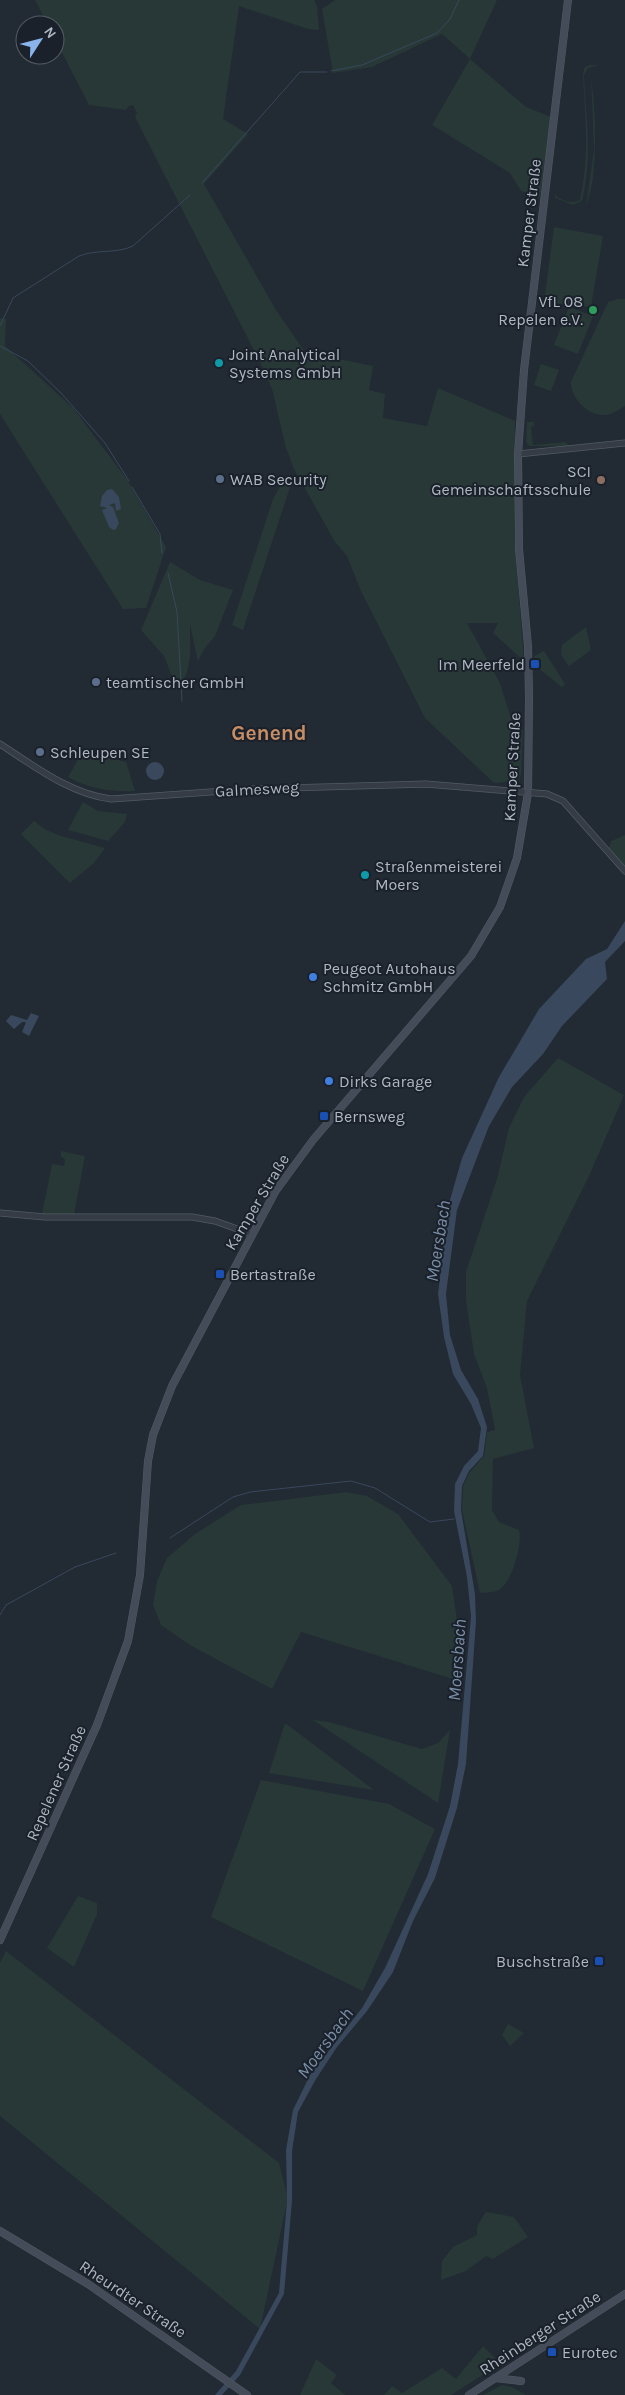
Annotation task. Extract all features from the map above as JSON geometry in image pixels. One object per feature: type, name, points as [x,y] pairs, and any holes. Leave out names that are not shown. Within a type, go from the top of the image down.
[{"type":"main road","name":"Kamper Straße","points":[[130,1635],[137,1594],[145,1490],[154,1435],[172,1386],[251,1234],[298,1159],[478,947],[500,907],[517,858],[528,793],[529,671],[519,549],[518,454],[526,361],[568,0]]},
{"type":"main road","name":"Repelener Straße","points":[[0,1940],[97,1725],[130,1635]]},
{"type":"main road","name":"Rheurdter Straße","points":[[0,2231],[88,2284],[245,2393]]},
{"type":"main road","name":"Rheinberger Straße","points":[[469,2395],[625,2294]]},
{"type":"main road","points":[[495,2378],[521,2380]]},
{"type":"street","points":[[518,454],[625,443]]},
{"type":"street","name":"Galmesweg","points":[[0,744],[65,784],[94,796],[111,799],[261,788],[426,784],[528,793]]},
{"type":"street","points":[[528,793],[547,794],[560,798],[625,871]]},
{"type":"street","points":[[1,1213],[45,1218],[192,1217],[215,1220],[251,1234]]},
{"type":"shaded area","points":[[35,0],[314,0],[317,6],[319,30],[308,29],[239,6],[223,119],[248,134],[204,184],[276,310],[305,352],[373,366],[369,390],[385,394],[383,418],[427,426],[438,388],[515,421],[514,532],[524,661],[493,633],[498,623],[467,623],[500,683],[513,725],[523,730],[521,775],[517,781],[494,783],[425,718],[361,591],[347,556],[335,542],[294,469],[286,448],[272,389],[265,372],[135,117],[137,113],[133,105],[129,106],[126,110],[89,105],[65,58],[65,15],[43,15]]},
{"type":"shaded area","points":[[335,0],[497,0],[470,59],[442,34],[372,67],[333,73],[322,9]]},
{"type":"shaded area","points":[[470,59],[526,107],[551,117],[540,197],[521,191],[510,173],[432,125]]},
{"type":"shaded area","points":[[598,65],[588,68],[584,75],[588,138],[587,168],[582,201],[573,205],[555,198],[555,194],[566,201],[574,202],[580,200],[586,153],[583,73],[585,67]]},
{"type":"shaded area","points":[[591,77],[595,143],[592,184],[586,208],[594,149]]},
{"type":"shaded area","points":[[554,227],[603,236],[591,307],[544,302]]},
{"type":"shaded area","points":[[625,299],[625,406],[618,411],[604,415],[592,412],[581,404],[573,394],[571,382],[608,302]]},
{"type":"shaded area","points":[[569,307],[593,316],[578,354],[554,345]]},
{"type":"shaded area","points":[[0,318],[6,319],[5,346],[73,408],[126,478],[166,547],[146,608],[123,609],[0,414]]},
{"type":"shaded area","points":[[541,364],[559,370],[551,391],[534,385]]},
{"type":"shaded area","points":[[527,422],[534,422],[534,426],[531,427],[533,445],[565,442],[569,446],[529,446],[526,442]]},
{"type":"shaded area","points":[[283,481],[292,481],[243,630],[232,625],[273,499]]},
{"type":"shaded area","points":[[170,562],[200,580],[233,590],[215,636],[204,649],[198,661],[190,625],[190,660],[186,675],[177,689],[164,656],[141,630]]},
{"type":"shaded area","points":[[586,627],[591,650],[569,666],[561,655],[562,645]]},
{"type":"shaded area","points":[[544,651],[565,684],[562,687],[538,668],[534,656]]},
{"type":"shaded area","points":[[83,751],[126,762],[135,791],[100,789],[68,777]]},
{"type":"shaded area","points":[[83,802],[98,811],[127,814],[125,822],[108,841],[68,830]]},
{"type":"shaded area","points":[[34,821],[46,830],[61,836],[105,848],[94,863],[70,883],[21,834]]},
{"type":"shaded area","points":[[625,835],[625,867],[609,848],[611,841]]},
{"type":"shaded area","points":[[558,1058],[624,1095],[590,1174],[527,1301],[520,1375],[534,1448],[493,1459],[492,1510],[499,1522],[519,1530],[518,1552],[512,1571],[504,1586],[497,1591],[480,1593],[462,1510],[463,1486],[470,1472],[484,1456],[487,1432],[495,1430],[487,1388],[474,1354],[466,1300],[466,1272],[497,1179],[509,1128],[524,1097]]},
{"type":"shaded area","points":[[61,1151],[85,1156],[74,1214],[42,1214],[52,1164],[64,1166],[65,1159],[61,1157]]},
{"type":"shaded area","points":[[346,1492],[367,1496],[398,1514],[452,1586],[458,1627],[453,1679],[301,1632],[272,1689],[190,1645],[161,1625],[153,1605],[157,1581],[167,1558],[195,1534],[241,1505]]},
{"type":"shaded area","points":[[313,1720],[329,1722],[422,1749],[438,1743],[450,1730],[438,1803]]},
{"type":"shaded area","points":[[285,1723],[374,1790],[269,1773]]},
{"type":"shaded area","points":[[261,1780],[389,1804],[435,1829],[363,1991],[211,1917]]},
{"type":"shaded area","points":[[78,1896],[97,1903],[97,1914],[74,1967],[47,1948]]},
{"type":"shaded area","points":[[6,1951],[279,2163],[288,2198],[260,2329],[0,2116],[0,1963]]},
{"type":"shaded area","points":[[508,2024],[524,2033],[510,2046],[502,2035]]},
{"type":"shaded area","points":[[486,2212],[514,2217],[528,2237],[493,2259],[486,2256],[466,2271],[441,2280],[442,2261],[453,2247],[477,2235],[477,2226]]},
{"type":"shaded area","points":[[483,2346],[496,2359],[498,2365],[451,2395],[384,2395],[392,2386],[402,2393],[442,2368],[456,2379]]},
{"type":"shaded area","points":[[316,2359],[337,2375],[331,2383],[345,2395],[300,2395]]},
{"type":"shaded area","points":[[502,2385],[512,2387],[526,2395],[483,2395]]},
{"type":"water","points":[[112,489],[119,497],[121,509],[116,511],[115,503],[109,505],[113,507],[119,523],[116,529],[113,530],[109,527],[102,510],[107,508],[100,506],[102,496],[107,490]]},
{"type":"water","points":[[155,762],[161,765],[164,771],[161,777],[155,780],[149,777],[146,771],[149,765]]},
{"type":"water","name":"Moersbach","points":[[625,921],[625,941],[605,962],[607,979],[562,1026],[543,1054],[512,1087],[489,1126],[457,1210],[446,1294],[450,1335],[461,1370],[478,1399],[487,1427],[483,1456],[469,1471],[462,1486],[461,1510],[475,1594],[476,1621],[466,1764],[457,1808],[435,1878],[413,1921],[393,1972],[367,2011],[337,2047],[316,2079],[298,2112],[292,2151],[292,2201],[284,2294],[240,2375],[222,2395],[215,2395],[236,2371],[279,2293],[287,2201],[286,2150],[293,2110],[310,2075],[362,2008],[385,1968],[428,1874],[450,1806],[458,1764],[471,1616],[467,1577],[454,1511],[455,1484],[464,1466],[478,1451],[481,1428],[471,1404],[453,1374],[444,1337],[438,1294],[448,1207],[462,1158],[499,1077],[539,1009],[586,959],[607,949]]},
{"type":"water","points":[[31,1013],[39,1016],[29,1036],[22,1032],[26,1022],[22,1022],[14,1029],[6,1021],[11,1015],[27,1020]]},
{"type":"waterway","points":[[331,71],[362,65],[437,33],[450,19],[459,0]]},
{"type":"waterway","points":[[202,183],[300,72],[327,72]]},
{"type":"waterway","points":[[0,326],[13,298],[79,256],[120,250],[133,246],[190,195]]},
{"type":"waterway","points":[[0,346],[28,361],[61,393],[105,443],[129,481]]},
{"type":"waterway","points":[[132,487],[160,534],[162,553]]},
{"type":"waterway","points":[[168,573],[177,612],[182,701]]},
{"type":"waterway","points":[[170,1538],[233,1497],[250,1492],[351,1481],[375,1488],[430,1522],[454,1519]]},
{"type":"waterway","points":[[0,1615],[6,1605],[75,1567],[116,1553]]},
{"type":"place","name":"VfL 08 Repelen e.V.","points":[[593,310]]},
{"type":"place","name":"Joint Analytical Systems GmbH","points":[[219,363]]},
{"type":"place","name":"WAB Security","points":[[220,479]]},
{"type":"place","name":"SCI Gemeinschaftsschule","points":[[601,480]]},
{"type":"place","name":"Im Meerfeld","points":[[535,664]]},
{"type":"place","name":"teamtischer GmbH","points":[[96,682]]},
{"type":"place","name":"Schleupen SE","points":[[40,752]]},
{"type":"place","name":"Straßenmeisterei Moers","points":[[365,875]]},
{"type":"place","name":"Peugeot Autohaus Schmitz GmbH","points":[[313,977]]},
{"type":"place","name":"Dirks Garage","points":[[329,1081]]},
{"type":"place","name":"Bernsweg","points":[[324,1116]]},
{"type":"place","name":"Bertastraße","points":[[220,1274]]},
{"type":"place","name":"Buschstraße","points":[[599,1961]]},
{"type":"place","name":"Eurotec","points":[[552,2352]]},
{"type":"district","name":"Genend","points":[[269,733]]}]
